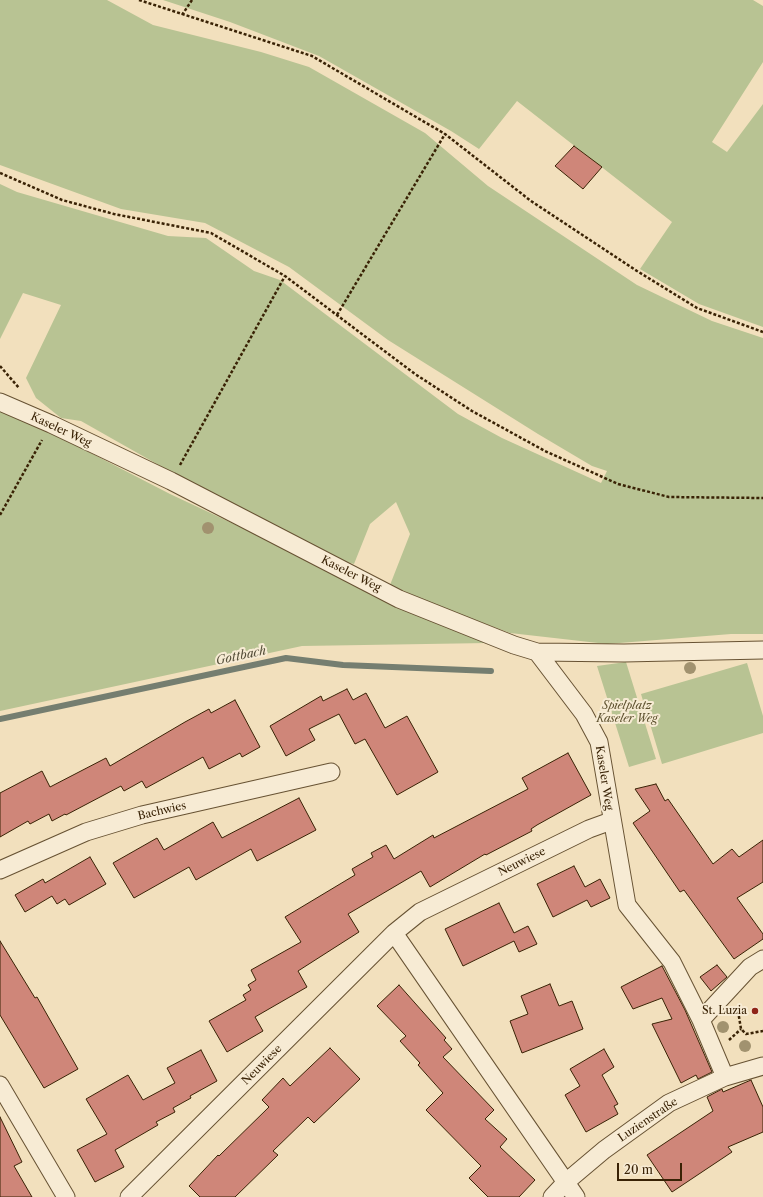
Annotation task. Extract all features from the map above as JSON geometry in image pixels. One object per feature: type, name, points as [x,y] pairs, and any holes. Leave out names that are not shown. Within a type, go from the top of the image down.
[{"type":"street","name":"Kaseler Weg","points":[[0,402],[50,424],[171,482],[399,599],[514,645],[537,652],[584,714],[599,742],[611,821],[627,905],[672,962],[701,1020],[725,1077]]},
{"type":"street","points":[[537,652],[624,653],[763,650]]},
{"type":"street","name":"Bachwies","points":[[0,870],[86,832],[121,822],[331,772]]},
{"type":"street","name":"Kaseler Weg","points":[[589,828],[611,821]]},
{"type":"street","name":"Neuwiese","points":[[129,1197],[394,933],[420,912],[589,828]]},
{"type":"street","points":[[394,933],[576,1197]]},
{"type":"street","points":[[701,1020],[750,967],[763,959]]},
{"type":"street","name":"Luzienstraße","points":[[552,1197],[566,1182],[604,1150],[669,1103],[725,1077],[763,1066]]},
{"type":"street","points":[[0,1085],[66,1197]]},
{"type":"path","points":[[139,0],[312,56],[445,134],[531,201],[612,256],[697,308],[763,332]]},
{"type":"path","points":[[182,15],[192,0]]},
{"type":"path","points":[[337,315],[445,134]]},
{"type":"path","points":[[0,173],[62,200],[114,214],[211,233],[284,276],[415,374],[472,411],[545,451],[618,484],[669,497],[763,498]]},
{"type":"path","points":[[171,482],[284,276]]},
{"type":"path","points":[[0,515],[50,424]]},
{"type":"path","points":[[738,1011],[741,1029],[746,1034],[763,1031]]},
{"type":"green space","points":[[0,0],[107,0],[153,25],[261,52],[309,67],[425,133],[488,186],[637,285],[712,321],[763,338],[763,634],[731,634],[607,644],[510,633],[448,610],[390,585],[410,534],[396,502],[370,524],[354,564],[336,559],[171,472],[81,421],[61,418],[36,398],[26,378],[61,305],[23,293],[0,339],[0,184],[17,192],[168,236],[206,238],[254,271],[280,280],[458,414],[502,438],[601,483],[607,471],[592,466],[538,434],[388,340],[289,267],[205,223],[121,209],[0,165]]},
{"type":"green space","points":[[163,0],[753,0],[763,6],[763,62],[712,142],[727,152],[763,104],[763,327],[699,304],[640,269],[672,222],[517,101],[479,149],[451,131],[319,56],[230,22]]},
{"type":"green space","points":[[0,406],[170,494],[488,643],[302,646],[0,711]]},
{"type":"green space","name":"Spielplatz Kaseler Weg","points":[[626,662],[656,759],[629,767],[597,666]]},
{"type":"green space","points":[[747,663],[763,716],[763,733],[662,764],[641,694]]},
{"type":"building","points":[[574,146],[602,167],[583,189],[555,166]]},
{"type":"building","points":[[347,689],[353,700],[366,693],[385,728],[407,716],[438,772],[397,795],[365,739],[355,744],[339,714],[309,729],[315,740],[286,756],[270,726],[321,696],[323,701]]},
{"type":"building","points":[[235,700],[260,747],[242,757],[240,753],[209,769],[203,757],[146,788],[142,781],[124,791],[121,786],[52,821],[49,814],[30,824],[28,821],[0,837],[0,793],[42,771],[50,787],[106,758],[110,766],[209,709],[211,713]]},
{"type":"building","points":[[568,753],[591,795],[537,825],[531,829],[532,831],[486,855],[485,854],[430,887],[421,871],[348,914],[359,932],[298,971],[307,987],[255,1017],[263,1031],[227,1052],[209,1021],[246,1000],[243,995],[251,990],[248,985],[256,980],[251,970],[301,942],[285,917],[355,875],[352,869],[373,857],[371,853],[386,845],[394,859],[433,835],[434,838],[528,789],[522,778]]},
{"type":"building","points":[[656,784],[665,801],[668,799],[713,864],[732,849],[739,857],[763,840],[763,882],[737,898],[763,934],[763,939],[734,959],[684,890],[680,892],[633,823],[650,811],[635,789]]},
{"type":"building","points":[[299,798],[316,830],[257,861],[251,849],[196,880],[189,867],[134,898],[113,863],[157,838],[164,850],[213,822],[222,838]]},
{"type":"building","points":[[90,857],[106,884],[69,905],[65,899],[57,904],[52,896],[25,912],[15,895],[43,879],[45,883]]},
{"type":"building","points":[[574,866],[585,887],[600,879],[610,898],[591,907],[587,900],[553,917],[537,884]]},
{"type":"building","points":[[499,903],[514,933],[528,926],[537,944],[519,952],[514,941],[463,966],[445,929]]},
{"type":"building","points":[[0,941],[35,998],[37,997],[78,1069],[44,1088],[0,1015]]},
{"type":"building","points":[[717,965],[727,977],[711,991],[700,977]]},
{"type":"building","points":[[662,966],[685,1010],[712,1072],[698,1079],[696,1075],[681,1083],[652,1024],[672,1019],[662,998],[633,1009],[621,987]]},
{"type":"building","points":[[550,984],[559,1006],[572,1001],[583,1029],[522,1053],[510,1021],[528,1014],[521,996]]},
{"type":"building","points":[[399,985],[446,1038],[444,1040],[452,1049],[443,1057],[494,1110],[485,1119],[507,1139],[500,1147],[535,1180],[519,1197],[488,1197],[469,1178],[481,1166],[426,1110],[443,1093],[418,1065],[420,1063],[400,1041],[406,1036],[377,1006]]},
{"type":"building","points":[[330,1048],[360,1079],[314,1123],[308,1117],[273,1151],[278,1155],[235,1197],[200,1197],[189,1186],[218,1155],[219,1156],[269,1107],[262,1100],[283,1078],[290,1086]]},
{"type":"building","points":[[604,1049],[614,1067],[602,1075],[618,1104],[614,1106],[618,1114],[586,1132],[565,1095],[580,1086],[570,1069]]},
{"type":"building","points":[[201,1050],[217,1081],[190,1096],[191,1098],[173,1108],[175,1112],[156,1122],[158,1125],[115,1150],[124,1167],[95,1182],[77,1150],[107,1134],[86,1099],[128,1075],[143,1100],[175,1083],[167,1068]]},
{"type":"building","points":[[751,1080],[763,1107],[763,1132],[728,1147],[732,1152],[672,1192],[647,1155],[713,1111],[707,1097],[722,1089],[723,1092]]},
{"type":"building","points":[[0,1117],[22,1162],[14,1166],[32,1197],[0,1197]]},
{"type":"waterway","name":"Gottbach","points":[[0,719],[286,658],[343,665],[491,671]]},
{"type":"place","name":"St. Luzia","points":[[755,1011]]}]
